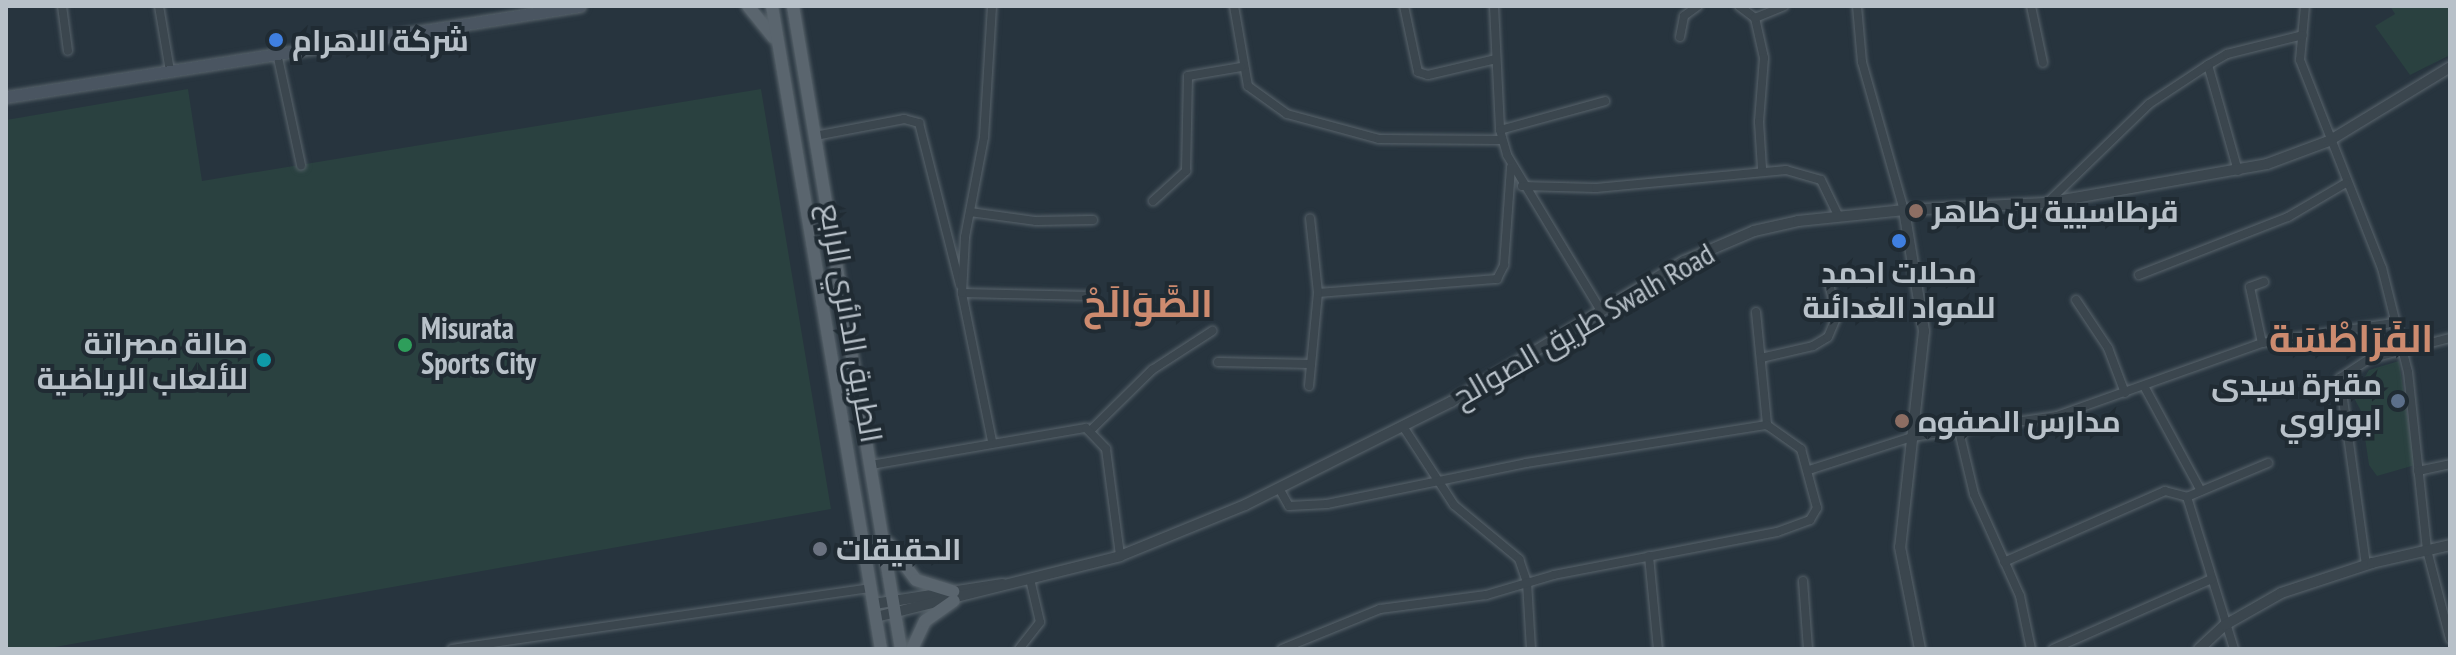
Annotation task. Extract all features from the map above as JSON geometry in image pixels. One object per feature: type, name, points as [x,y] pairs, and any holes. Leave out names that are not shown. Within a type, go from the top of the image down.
[{"type":"main road","points":[[6,97],[512,12],[580,6]]},
{"type":"main road","points":[[748,6],[768,27],[778,48]]},
{"type":"main road","name":"الطريق الدائري الرابع","points":[[772,6],[881,649]]},
{"type":"main road","name":"الطريق الدائري الرابع","points":[[793,6],[901,649]]},
{"type":"main road","points":[[797,32],[805,6]]},
{"type":"main road","points":[[883,532],[906,572],[926,585],[954,596],[925,621],[912,649]]},
{"type":"street","points":[[62,6],[68,51]]},
{"type":"street","points":[[159,6],[170,71]]},
{"type":"street","points":[[962,293],[970,212],[984,137],[992,6]]},
{"type":"street","points":[[1234,6],[1241,67],[1248,86],[1271,105],[1346,132],[1428,142],[1501,135],[1605,101]]},
{"type":"street","points":[[1404,6],[1418,72],[1428,75],[1496,59]]},
{"type":"street","points":[[1494,6],[1501,135],[1511,167],[1600,309]]},
{"type":"street","points":[[1680,37],[1684,16],[1698,6]]},
{"type":"street","points":[[1739,6],[1755,18],[1765,76],[1759,122],[1762,168]]},
{"type":"street","points":[[1755,18],[1784,6]]},
{"type":"street","points":[[1857,6],[1862,62],[1904,210],[1924,331],[1900,547],[1920,649]]},
{"type":"street","points":[[2031,6],[2043,63]]},
{"type":"street","points":[[2305,6],[2300,60],[2329,141],[2382,268],[2402,351],[2427,550],[2450,639]]},
{"type":"street","points":[[2046,203],[2149,104],[2208,65],[2227,54],[2303,35]]},
{"type":"street","points":[[277,53],[301,165]]},
{"type":"street","points":[[2208,65],[2238,171]]},
{"type":"street","points":[[1153,201],[1186,171],[1188,76],[1241,67]]},
{"type":"street","name":"طريق الصوالح Swalh Road","points":[[875,610],[954,596],[1120,556],[1280,490],[1404,428],[1600,309],[1718,245],[1798,221],[1904,210],[2046,203],[2238,171],[2329,141],[2450,67]]},
{"type":"street","points":[[815,136],[904,119],[919,123],[962,293],[992,441]]},
{"type":"street","points":[[1318,293],[1497,279],[1504,265],[1511,167]]},
{"type":"street","points":[[1522,186],[1617,187],[1762,168],[1815,175],[1829,189],[1839,217]]},
{"type":"street","points":[[2139,275],[2288,217],[2346,183]]},
{"type":"street","points":[[970,212],[1036,221],[1093,220]]},
{"type":"street","points":[[1309,386],[1318,293],[1310,218]]},
{"type":"street","points":[[1761,358],[1813,346],[1828,337],[1837,316],[1828,279]]},
{"type":"street","points":[[2262,343],[2250,287],[2264,282]]},
{"type":"street","points":[[962,293],[1092,296]]},
{"type":"street","points":[[2076,300],[2108,348],[2125,393]]},
{"type":"street","points":[[1756,312],[1767,425]]},
{"type":"street","points":[[1809,470],[1912,437],[2057,416],[2262,343],[2393,323]]},
{"type":"street","points":[[1091,430],[1152,370],[1212,331]]},
{"type":"street","points":[[2366,565],[2338,383],[2369,359],[2450,338]]},
{"type":"street","points":[[1218,362],[1311,364]]},
{"type":"street","points":[[2144,386],[2201,491]]},
{"type":"street","points":[[1280,490],[1289,506],[1438,484],[1526,463],[1767,425],[1801,449],[1817,508],[1810,520],[1777,532],[1527,582],[1486,595],[1380,609],[1282,649]]},
{"type":"street","points":[[871,465],[1076,427],[1091,430],[1106,449],[1120,556]]},
{"type":"street","points":[[1404,428],[1454,505],[1511,548],[1527,582],[1531,649]]},
{"type":"street","points":[[1959,431],[1965,470],[2020,596],[2031,649]]},
{"type":"street","points":[[2004,562],[2165,491],[2187,497],[2268,463]]},
{"type":"street","points":[[2418,471],[2450,464]]},
{"type":"street","points":[[2187,497],[2234,649]]},
{"type":"street","points":[[2199,649],[2225,625],[2281,593],[2366,565],[2450,545]]},
{"type":"street","points":[[1649,556],[1658,649]]},
{"type":"street","points":[[1019,649],[1040,622],[1030,579]]},
{"type":"street","points":[[2053,649],[2212,579]]},
{"type":"street","points":[[1803,581],[1808,649]]},
{"type":"street","points":[[452,649],[871,588]]},
{"type":"green space","points":[[2390,6],[2450,6],[2450,55],[2410,75],[2375,26],[2395,14]]},
{"type":"green space","name":"Misurata Sports City","points":[[188,89],[202,181],[761,89],[831,509],[44,649],[6,649],[6,120]]},
{"type":"green space","points":[[2399,361],[2415,465],[2377,476],[2369,465],[2361,411],[2347,385],[2363,380],[2369,370]]},
{"type":"place","name":"شركة الاهرام","points":[[276,40]]},
{"type":"place","name":"قرطاسيية بن طاهر","points":[[1916,211]]},
{"type":"place","name":"محلات احمد للمواد الغدائىة","points":[[1899,241]]},
{"type":"place","name":"Misurata Sports City","points":[[405,345]]},
{"type":"place","name":"صالة مصراتة للألعاب الرياضية","points":[[264,360]]},
{"type":"place","name":"مقبرة سيدى ابوراوي","points":[[2398,401]]},
{"type":"place","name":"مدارس الصفوه","points":[[1902,421]]},
{"type":"place","name":"الحقيقات","points":[[820,549]]},
{"type":"district","name":"الصَّوَالَحْ","points":[[1148,303]]},
{"type":"district","name":"الفَرَاطْسَة","points":[[2351,338]]}]
